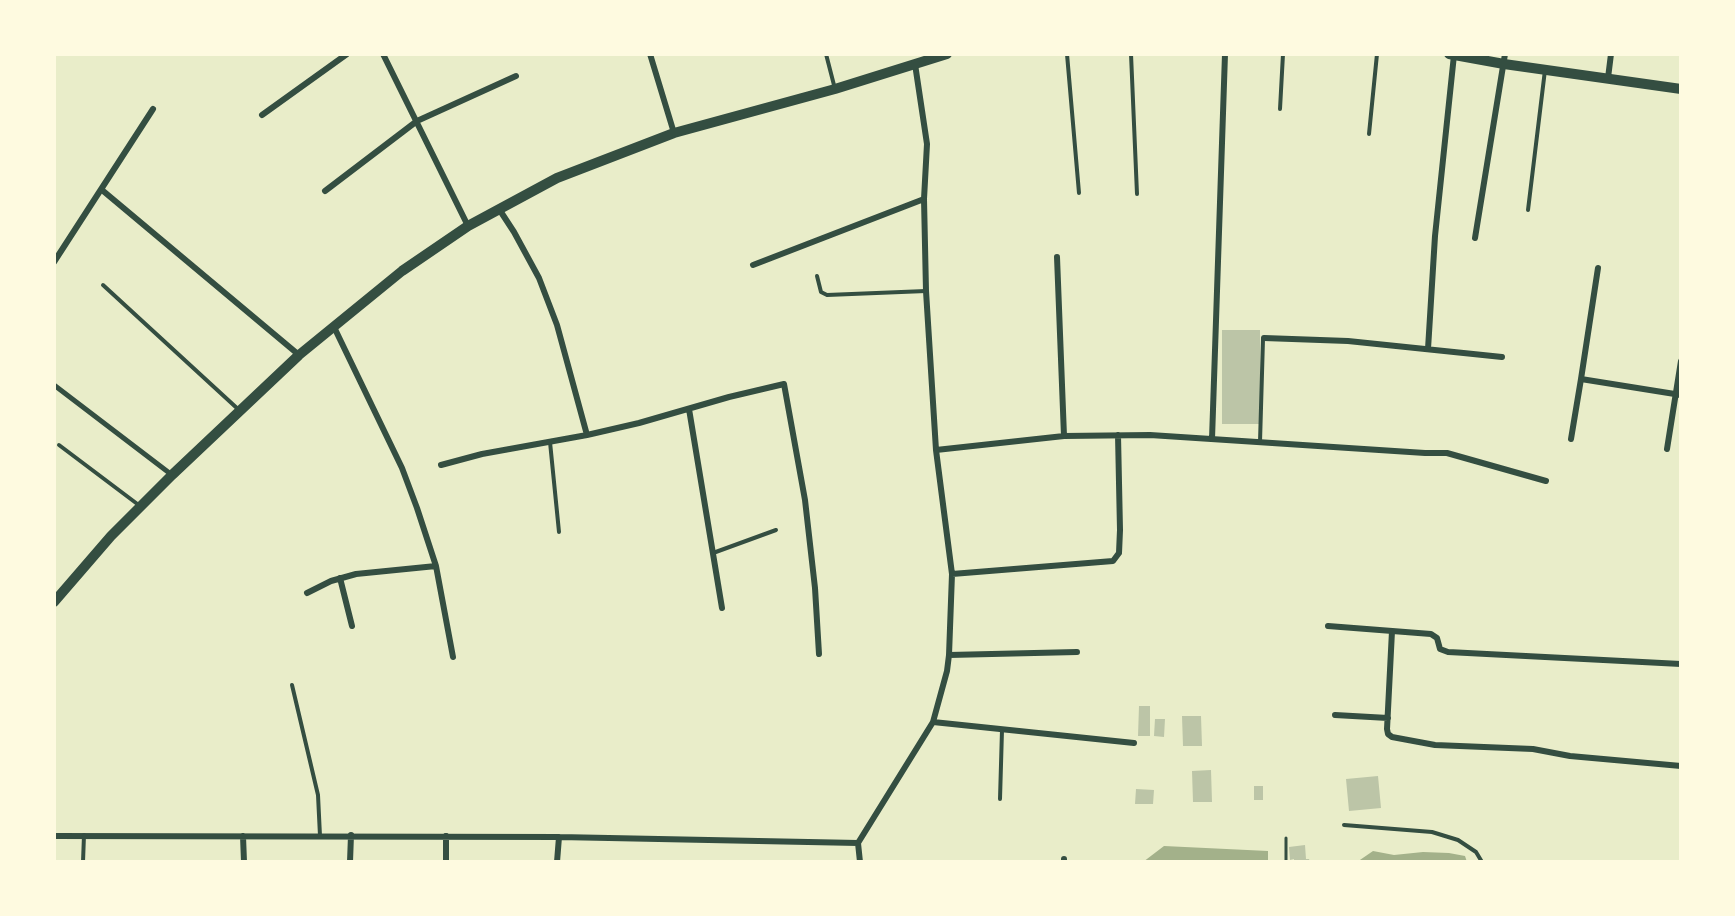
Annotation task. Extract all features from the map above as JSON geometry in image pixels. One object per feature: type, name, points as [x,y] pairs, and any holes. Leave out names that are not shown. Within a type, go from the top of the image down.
[{"type":"street","points":[[262,115],[347,54]]},
{"type":"street","points":[[383,54],[468,226]]},
{"type":"street","points":[[650,54],[674,133]]},
{"type":"street","points":[[54,602],[111,536],[299,355],[402,271],[468,226],[557,178],[674,133],[835,89],[914,59],[947,54]]},
{"type":"street","points":[[1212,439],[1225,54]]},
{"type":"street","points":[[1428,349],[1435,236],[1451,54],[1504,59],[1545,70],[1681,89]]},
{"type":"street","points":[[1608,78],[1611,54]]},
{"type":"street","points":[[860,862],[858,843],[933,722],[949,655],[952,574],[936,450],[926,291],[924,199],[927,144],[914,59]]},
{"type":"street","points":[[1475,238],[1504,59]]},
{"type":"street","points":[[325,191],[417,121],[516,76]]},
{"type":"street","points":[[54,262],[153,109]]},
{"type":"street","points":[[102,190],[299,355]]},
{"type":"street","points":[[753,265],[924,199]]},
{"type":"street","points":[[499,209],[514,231],[539,278],[557,325],[587,435]]},
{"type":"street","points":[[1057,256],[1064,436]]},
{"type":"street","points":[[1571,439],[1598,268]]},
{"type":"street","points":[[334,327],[402,468],[417,508],[436,566],[453,657]]},
{"type":"street","points":[[1263,338],[1348,340],[1502,357]]},
{"type":"street","points":[[1667,448],[1679,395],[1681,361]]},
{"type":"street","points":[[1581,379],[1679,395]]},
{"type":"street","points":[[441,465],[482,454],[587,435],[689,409],[729,396],[784,384],[805,500],[815,588],[819,654]]},
{"type":"street","points":[[54,385],[172,475]]},
{"type":"street","points":[[689,409],[722,608]]},
{"type":"street","points":[[952,574],[1113,561],[1119,553],[1120,530],[1118,435]]},
{"type":"street","points":[[936,450],[1064,436],[1150,435],[1448,453],[1546,481]]},
{"type":"street","points":[[307,592],[356,574],[436,566]]},
{"type":"street","points":[[340,578],[352,626]]},
{"type":"street","points":[[1328,626],[1431,634],[1437,638],[1440,649],[1448,652],[1681,664]]},
{"type":"street","points":[[1392,631],[1388,718],[1388,734],[1392,737],[1435,745],[1533,750],[1570,756],[1681,766]]},
{"type":"street","points":[[949,655],[1077,652]]},
{"type":"street","points":[[1335,715],[1388,718]]},
{"type":"street","points":[[933,722],[1134,743]]},
{"type":"street","points":[[54,836],[351,835],[858,843]]},
{"type":"street","points":[[350,862],[351,835]]},
{"type":"street","points":[[243,836],[244,862]]},
{"type":"street","points":[[446,836],[446,862]]},
{"type":"street","points":[[558,862],[559,837]]},
{"type":"lane","points":[[826,54],[835,89]]},
{"type":"lane","points":[[1067,54],[1079,193]]},
{"type":"lane","points":[[1131,54],[1137,194]]},
{"type":"lane","points":[[1280,109],[1283,54]]},
{"type":"lane","points":[[1369,134],[1377,54]]},
{"type":"lane","points":[[1528,210],[1545,70]]},
{"type":"lane","points":[[817,276],[821,292],[827,296],[926,291]]},
{"type":"lane","points":[[103,285],[240,410]]},
{"type":"lane","points":[[1260,442],[1263,338]]},
{"type":"lane","points":[[550,441],[559,532]]},
{"type":"lane","points":[[59,445],[141,507]]},
{"type":"lane","points":[[713,553],[776,530]]},
{"type":"lane","points":[[292,685],[318,795],[320,836]]},
{"type":"lane","points":[[1000,799],[1002,730]]},
{"type":"lane","points":[[1344,825],[1432,832],[1458,840],[1476,852],[1482,862]]},
{"type":"lane","points":[[83,862],[84,835]]},
{"type":"path","points":[[1286,838],[1286,862]]},
{"type":"shaded area","points":[[1164,846],[1268,851],[1268,862],[1143,862]]},
{"type":"shaded area","points":[[1373,851],[1394,855],[1423,852],[1449,853],[1465,856],[1467,862],[1357,862]]},
{"type":"building","points":[[1222,330],[1260,330],[1260,424],[1222,424]]},
{"type":"building","points":[[1139,706],[1150,706],[1150,736],[1138,736]]},
{"type":"building","points":[[1182,716],[1201,716],[1202,746],[1183,746]]},
{"type":"building","points":[[1155,719],[1165,719],[1164,737],[1154,736]]},
{"type":"building","points":[[1211,770],[1212,802],[1193,802],[1192,771]]},
{"type":"building","points":[[1378,776],[1381,808],[1349,811],[1346,779]]},
{"type":"building","points":[[1254,786],[1263,786],[1263,800],[1254,800]]},
{"type":"building","points":[[1136,789],[1154,790],[1153,804],[1135,804]]},
{"type":"building","points":[[1305,845],[1306,859],[1310,862],[1290,860],[1289,847]]}]
